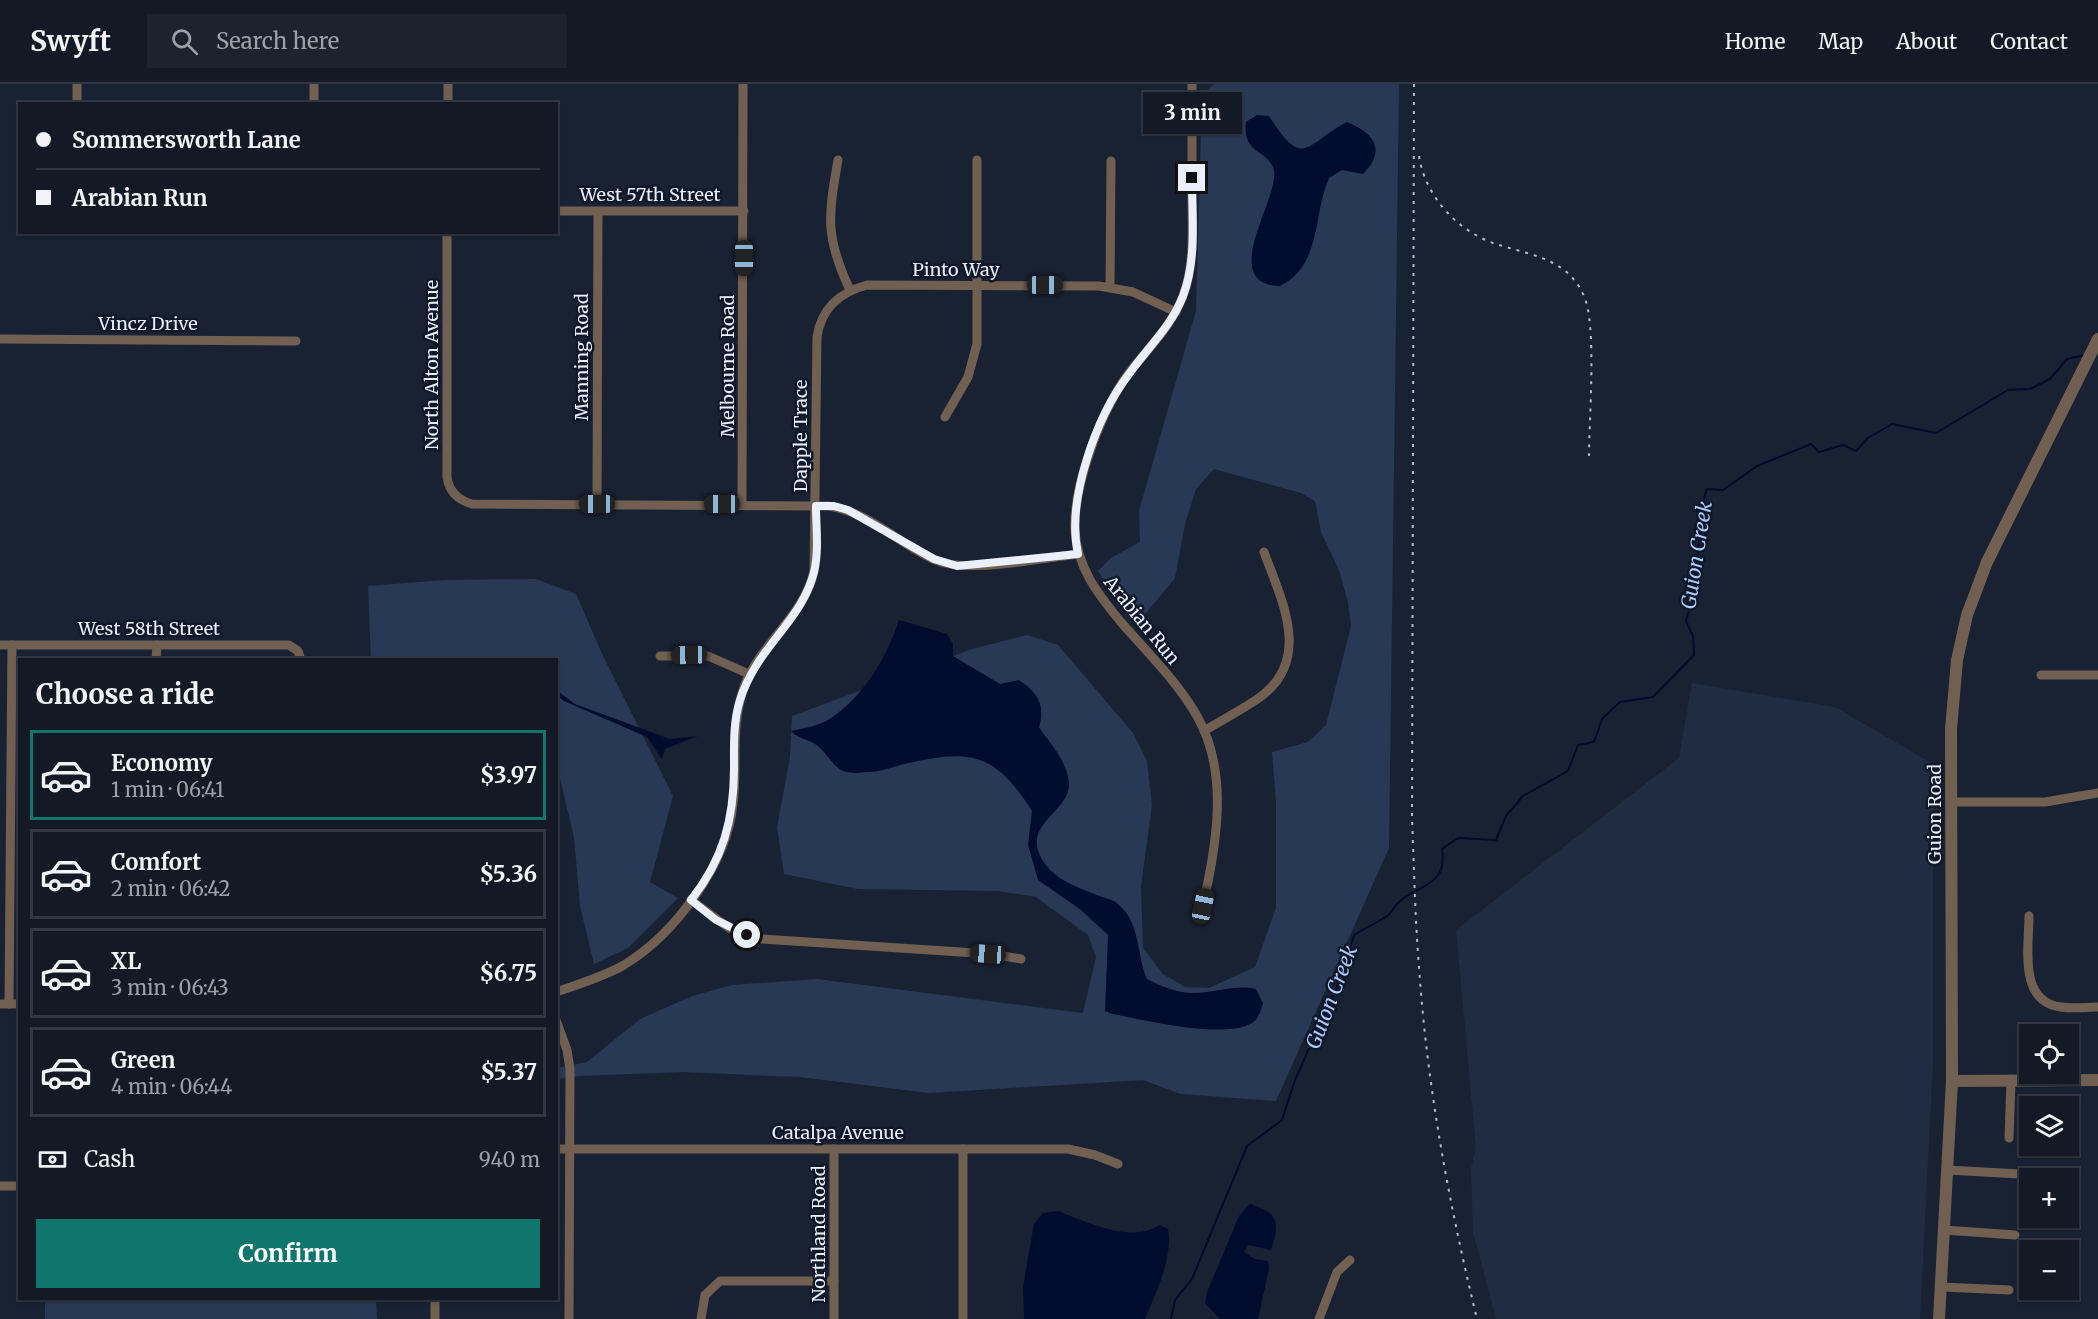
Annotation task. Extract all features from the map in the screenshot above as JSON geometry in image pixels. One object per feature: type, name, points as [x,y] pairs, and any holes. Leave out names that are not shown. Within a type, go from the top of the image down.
[{"type":"street","points":[[77,84],[77,102]]},
{"type":"street","points":[[314,102],[315,84]]},
{"type":"street","points":[[448,84],[448,102]]},
{"type":"street","name":"Melbourne Road","points":[[742,504],[743,84]]},
{"type":"street","name":"Arabian Run","points":[[1192,84],[1191,256],[1185,291],[1161,337],[1128,374],[1100,425],[1076,510],[1078,554],[1094,589],[1181,694],[1204,731],[1214,764],[1217,800],[1213,851],[1203,906]]},
{"type":"street","points":[[838,160],[829,227],[835,257],[850,290]]},
{"type":"street","points":[[945,417],[966,381],[974,359],[978,331],[977,160]]},
{"type":"street","points":[[1110,287],[1111,161]]},
{"type":"street","name":"West 57th Street","points":[[558,211],[744,211]]},
{"type":"street","name":"Manning Road","points":[[597,504],[598,211]]},
{"type":"street","name":"North Alton Avenue","points":[[447,234],[447,477],[455,495],[472,504],[597,504]]},
{"type":"street","name":"Pinto Way","points":[[850,290],[867,285],[1110,287],[1134,293],[1176,312]]},
{"type":"street","name":"Dapple Trace","points":[[558,991],[601,976],[632,960],[656,940],[691,900],[714,867],[730,824],[734,798],[735,724],[738,705],[749,675],[765,649],[798,609],[810,587],[816,557],[818,334],[826,311],[850,290]]},
{"type":"street","name":"Vincz Drive","points":[[0,339],[296,341]]},
{"type":"street","name":"Guion Road","points":[[1939,1319],[1952,1081],[1952,702],[1957,660],[1967,615],[1987,562],[2097,340]]},
{"type":"street","points":[[597,504],[834,506],[848,510],[934,559],[957,566],[1078,554]]},
{"type":"street","points":[[1204,731],[1268,690],[1286,662],[1290,639],[1289,624],[1264,552]]},
{"type":"street","name":"West 58th Street","points":[[0,645],[288,645],[296,650],[300,658]]},
{"type":"street","points":[[10,1004],[12,645]]},
{"type":"street","points":[[156,658],[157,645]]},
{"type":"street","points":[[660,656],[708,656],[749,675]]},
{"type":"street","points":[[2042,675],[2098,675]]},
{"type":"street","points":[[1952,802],[2044,801],[2098,793]]},
{"type":"street","points":[[691,900],[729,928],[762,939],[991,954],[1022,959]]},
{"type":"street","points":[[2029,916],[2029,978],[2040,996],[2060,1007],[2098,1007]]},
{"type":"street","points":[[558,1027],[569,1063],[569,1319]]},
{"type":"street","points":[[1952,1081],[2098,1080]]},
{"type":"street","points":[[2009,1138],[2011,1081]]},
{"type":"street","name":"Catalpa Avenue","points":[[558,1149],[1076,1150],[1118,1164]]},
{"type":"street","name":"Northland Road","points":[[834,1149],[834,1319]]},
{"type":"street","points":[[963,1149],[963,1319]]},
{"type":"street","points":[[1947,1170],[2019,1174]]},
{"type":"street","points":[[0,1186],[18,1186]]},
{"type":"street","points":[[1944,1230],[2015,1235]]},
{"type":"street","points":[[1319,1319],[1337,1272],[1350,1260]]},
{"type":"street","points":[[701,1319],[705,1295],[718,1283],[727,1280],[834,1281]]},
{"type":"street","points":[[1941,1287],[2009,1290]]},
{"type":"street","points":[[435,1300],[435,1319]]},
{"type":"shaded area","points":[[1214,84],[1399,84],[1389,848],[1276,1101],[1181,1094],[1143,1080],[929,1093],[800,1077],[683,1072],[558,1079],[558,1068],[587,1062],[640,1019],[692,996],[732,985],[817,979],[1083,1013],[1096,957],[1088,935],[1036,897],[998,891],[858,889],[784,874],[777,827],[790,757],[792,716],[972,649],[1027,635],[1058,645],[1133,733],[1147,761],[1152,805],[1141,886],[1143,948],[1163,974],[1185,987],[1209,988],[1255,967],[1276,908],[1276,802],[1272,752],[1308,742],[1326,725],[1351,626],[1348,602],[1339,570],[1321,532],[1315,501],[1301,493],[1214,469],[1196,489],[1185,524],[1175,578],[1142,618],[1130,621],[1098,571],[1111,558],[1140,542],[1139,511],[1196,311],[1202,95]]},
{"type":"shaded area","points":[[1257,115],[1269,116],[1290,143],[1298,148],[1305,148],[1313,144],[1347,122],[1364,131],[1374,143],[1376,150],[1370,165],[1363,174],[1342,170],[1329,178],[1310,252],[1294,277],[1280,286],[1262,282],[1253,271],[1252,256],[1255,238],[1273,184],[1274,171],[1267,158],[1248,141],[1246,122]]},
{"type":"shaded area","points":[[536,579],[576,594],[603,656],[673,796],[650,882],[678,898],[628,948],[594,964],[580,906],[574,837],[558,770],[558,658],[371,658],[368,586],[445,580]]},
{"type":"shaded area","points":[[899,620],[947,634],[953,644],[953,656],[1000,684],[1019,680],[1035,694],[1041,712],[1039,727],[1062,760],[1069,783],[1064,800],[1039,831],[1038,850],[1047,867],[1062,879],[1079,888],[1118,904],[1131,920],[1147,979],[1168,988],[1191,993],[1239,988],[1256,989],[1263,1003],[1255,1021],[1235,1029],[1200,1029],[1105,1011],[1108,935],[1081,910],[1038,880],[1028,845],[1032,811],[1005,776],[992,766],[978,759],[963,756],[927,759],[877,771],[847,772],[838,768],[816,744],[791,731],[827,721],[854,699],[881,661]]},
{"type":"shaded area","points":[[1692,683],[1835,707],[1933,764],[1933,1062],[1920,1319],[1496,1319],[1473,1232],[1471,1168],[1476,1148],[1456,930],[1679,758]]},
{"type":"shaded area","points":[[558,691],[575,704],[670,739],[698,736],[665,749],[662,759],[647,737],[558,697]]},
{"type":"shaded area","points":[[1250,1204],[1272,1215],[1276,1226],[1271,1250],[1248,1245],[1244,1252],[1255,1259],[1268,1261],[1269,1269],[1258,1319],[1220,1319],[1205,1303],[1207,1292],[1239,1216]]},
{"type":"shaded area","points":[[1058,1211],[1122,1232],[1148,1230],[1159,1225],[1168,1229],[1166,1264],[1145,1319],[1024,1319],[1023,1287],[1034,1224],[1043,1213]]},
{"type":"shaded area","points":[[45,1300],[166,1302],[167,1300],[376,1300],[377,1319],[45,1319]]},
{"type":"waterway","name":"Guion Creek","points":[[1171,1319],[1175,1300],[1192,1279],[1247,1146],[1282,1120],[1295,1080],[1343,972],[1354,935],[1387,916],[1399,902],[1436,878],[1443,861],[1442,849],[1458,838],[1496,840],[1506,816],[1523,796],[1568,771],[1578,745],[1594,742],[1602,719],[1620,702],[1653,697],[1694,655],[1693,636],[1686,621],[1694,586],[1703,503],[1707,489],[1723,490],[1757,466],[1811,444],[1819,452],[1843,445],[1856,451],[1868,438],[1892,424],[1936,433],[2008,390],[2030,389],[2050,379],[2067,359],[2085,355]]},
{"type":"railway","points":[[1414,84],[1412,817],[1416,930],[1433,1100],[1448,1188],[1477,1319]]},
{"type":"railway","points":[[1419,156],[1422,170],[1435,197],[1454,220],[1479,237],[1557,265],[1577,283],[1584,296],[1590,328],[1589,456]]},
{"type":"route","points":[[747,935],[716,920],[691,900],[714,867],[730,824],[734,798],[734,732],[738,705],[746,682],[761,655],[801,603],[813,576],[816,557],[816,506],[834,506],[848,510],[934,559],[957,566],[1078,554],[1075,530],[1078,498],[1100,425],[1128,374],[1161,337],[1185,291],[1191,256],[1192,178]]}]
